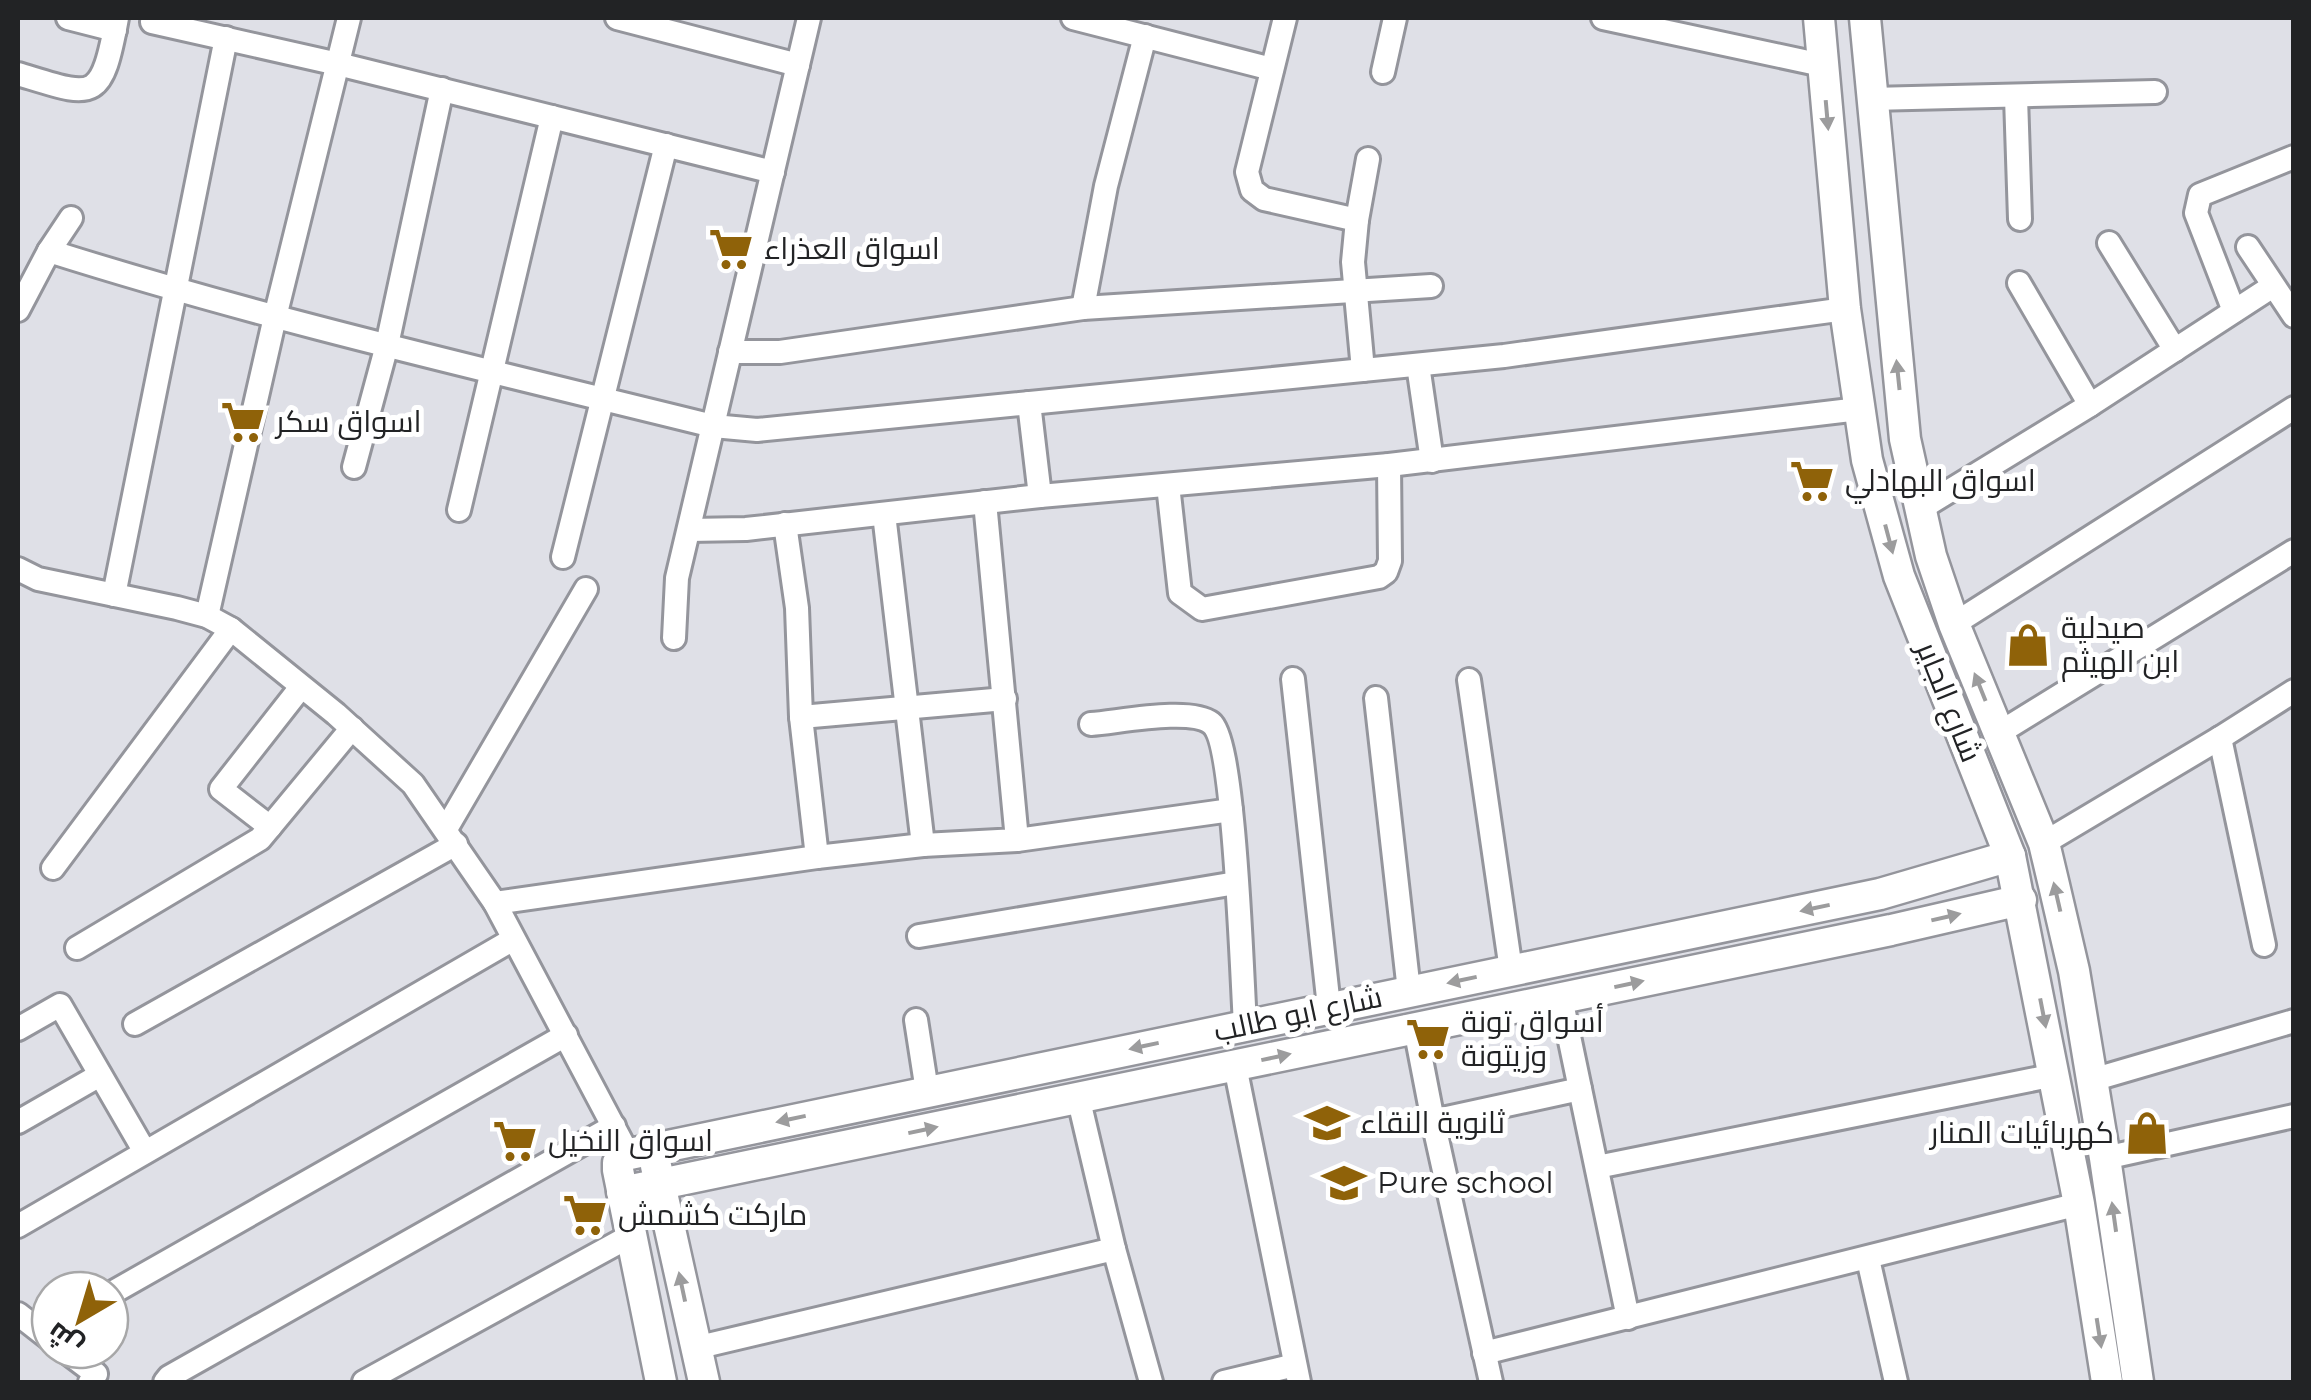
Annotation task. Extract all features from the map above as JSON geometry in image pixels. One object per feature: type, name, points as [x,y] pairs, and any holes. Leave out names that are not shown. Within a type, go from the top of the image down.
[{"type":"street","points":[[18,74],[77,92],[91,90],[100,80],[116,24],[68,18]]},
{"type":"street","points":[[207,616],[275,316],[349,18]]},
{"type":"street","points":[[617,18],[798,65]]},
{"type":"street","points":[[674,638],[677,578],[809,18]]},
{"type":"street","points":[[1074,18],[1272,70]]},
{"type":"street","points":[[1284,18],[1247,172],[1252,190],[1264,199],[1357,220]]},
{"type":"street","points":[[1383,72],[1395,18]]},
{"type":"street","points":[[1603,18],[1822,65]]},
{"type":"street","name":"شارع الجاير","points":[[1819,18],[1845,308],[1867,460],[1899,576],[2010,856],[2079,1204],[2107,1382]]},
{"type":"street","name":"شارع الجاير","points":[[1865,18],[1891,308],[1906,439],[1920,509],[1954,624],[2044,843],[2074,971],[2138,1382]]},
{"type":"street","points":[[152,22],[773,172]]},
{"type":"street","points":[[1083,308],[1106,186],[1145,36]]},
{"type":"street","points":[[114,595],[226,38]]},
{"type":"street","points":[[354,468],[387,344],[442,89]]},
{"type":"street","points":[[1871,99],[2155,92]]},
{"type":"street","points":[[2016,97],[2020,218]]},
{"type":"street","points":[[459,510],[552,117]]},
{"type":"street","points":[[563,557],[666,145]]},
{"type":"street","points":[[2234,312],[2196,213],[2197,202],[2200,195],[2294,157]]},
{"type":"street","points":[[1362,370],[1354,262],[1368,159]]},
{"type":"street","points":[[18,310],[49,251],[72,218]]},
{"type":"street","points":[[2109,243],[2175,350]]},
{"type":"street","points":[[2248,247],[2294,316]]},
{"type":"street","points":[[49,251],[173,290],[275,316],[713,426],[757,430],[1504,356],[1845,308],[1891,308]]},
{"type":"street","points":[[2019,283],[2090,405]]},
{"type":"street","points":[[730,352],[780,352],[1083,308],[1431,286]]},
{"type":"street","points":[[1920,509],[2273,286]]},
{"type":"street","points":[[1418,364],[1432,461]]},
{"type":"street","points":[[1029,403],[1040,496]]},
{"type":"street","points":[[1954,624],[2294,408]]},
{"type":"street","points":[[689,530],[707,532],[1040,496],[1389,466],[1859,409]]},
{"type":"street","points":[[1168,484],[1180,593],[1202,609],[1379,578],[1390,562],[1389,466]]},
{"type":"street","points":[[985,502],[1017,840]]},
{"type":"street","points":[[884,514],[924,845]]},
{"type":"street","points":[[785,524],[797,608],[801,717],[817,856]]},
{"type":"street","points":[[1999,733],[2294,551]]},
{"type":"street","points":[[18,569],[38,579],[207,616],[231,630],[302,687],[413,784],[495,903],[566,1035],[660,1184],[704,1382]]},
{"type":"street","points":[[135,1024],[451,836],[586,589]]},
{"type":"street","points":[[53,868],[231,630]]},
{"type":"street","points":[[1293,678],[1328,1007]]},
{"type":"street","points":[[1469,680],[1511,970]]},
{"type":"street","points":[[270,828],[221,789],[302,687]]},
{"type":"street","points":[[2044,843],[2294,691]]},
{"type":"street","points":[[1376,698],[1409,991]]},
{"type":"street","points":[[801,717],[1005,699]]},
{"type":"street","points":[[1091,724],[1196,715],[1214,725],[1222,738],[1231,810],[1245,1024]]},
{"type":"street","points":[[77,948],[260,839],[352,728]]},
{"type":"street","points":[[2220,738],[2264,944]]},
{"type":"street","points":[[495,903],[817,856],[1017,840],[1231,810]]},
{"type":"street","name":"شارع ابو طالب","points":[[632,1143],[846,1108],[1880,894],[2010,856]]},
{"type":"street","points":[[918,936],[1236,883]]},
{"type":"street","points":[[1880,894],[1892,930]]},
{"type":"street","name":"شارع ابو طالب","points":[[622,1192],[1892,930],[2021,900]]},
{"type":"street","points":[[18,1226],[512,940]]},
{"type":"street","points":[[1562,998],[1628,1318]]},
{"type":"street","points":[[18,1029],[60,1005],[146,1152]]},
{"type":"street","points":[[916,1020],[927,1090]]},
{"type":"street","points":[[2092,1080],[2294,1021]]},
{"type":"street","points":[[1416,1028],[1432,1121],[1491,1382]]},
{"type":"street","points":[[130,1283],[566,1035]]},
{"type":"street","points":[[1224,1382],[1297,1374],[1236,1066]]},
{"type":"street","points":[[18,1122],[100,1075]]},
{"type":"street","points":[[1596,1167],[2054,1075]]},
{"type":"street","points":[[1432,1121],[1580,1088]]},
{"type":"street","points":[[1080,1105],[1114,1250],[1151,1382]]},
{"type":"street","points":[[846,1108],[855,1144]]},
{"type":"street","points":[[2105,1158],[2294,1116]]},
{"type":"street","points":[[632,1143],[618,1163],[661,1382]]},
{"type":"street","points":[[165,1382],[632,1143]]},
{"type":"street","points":[[1484,1352],[2079,1204]]},
{"type":"street","points":[[364,1382],[632,1235]]},
{"type":"street","points":[[695,1348],[1114,1250]]},
{"type":"street","points":[[1868,1259],[1896,1382]]},
{"type":"place","name":"اسواق العذراء","points":[[731,249]]},
{"type":"place","name":"اسواق سكر","points":[[243,422]]},
{"type":"place","name":"اسواق البهادلي","points":[[1812,481]]},
{"type":"place","name":"صيدلية ابن الهيثم","points":[[2028,645]]},
{"type":"place","name":"أسواق تونة وزيتونة","points":[[1428,1039]]},
{"type":"place","name":"ثانوية النقاء","points":[[1327,1123]]},
{"type":"place","name":"كهربائيات المنار","points":[[2147,1133]]},
{"type":"place","name":"اسواق النخيل","points":[[515,1141]]},
{"type":"place","name":"Pure school","points":[[1344,1183]]},
{"type":"place","name":"ماركت كشمش","points":[[585,1215]]}]
